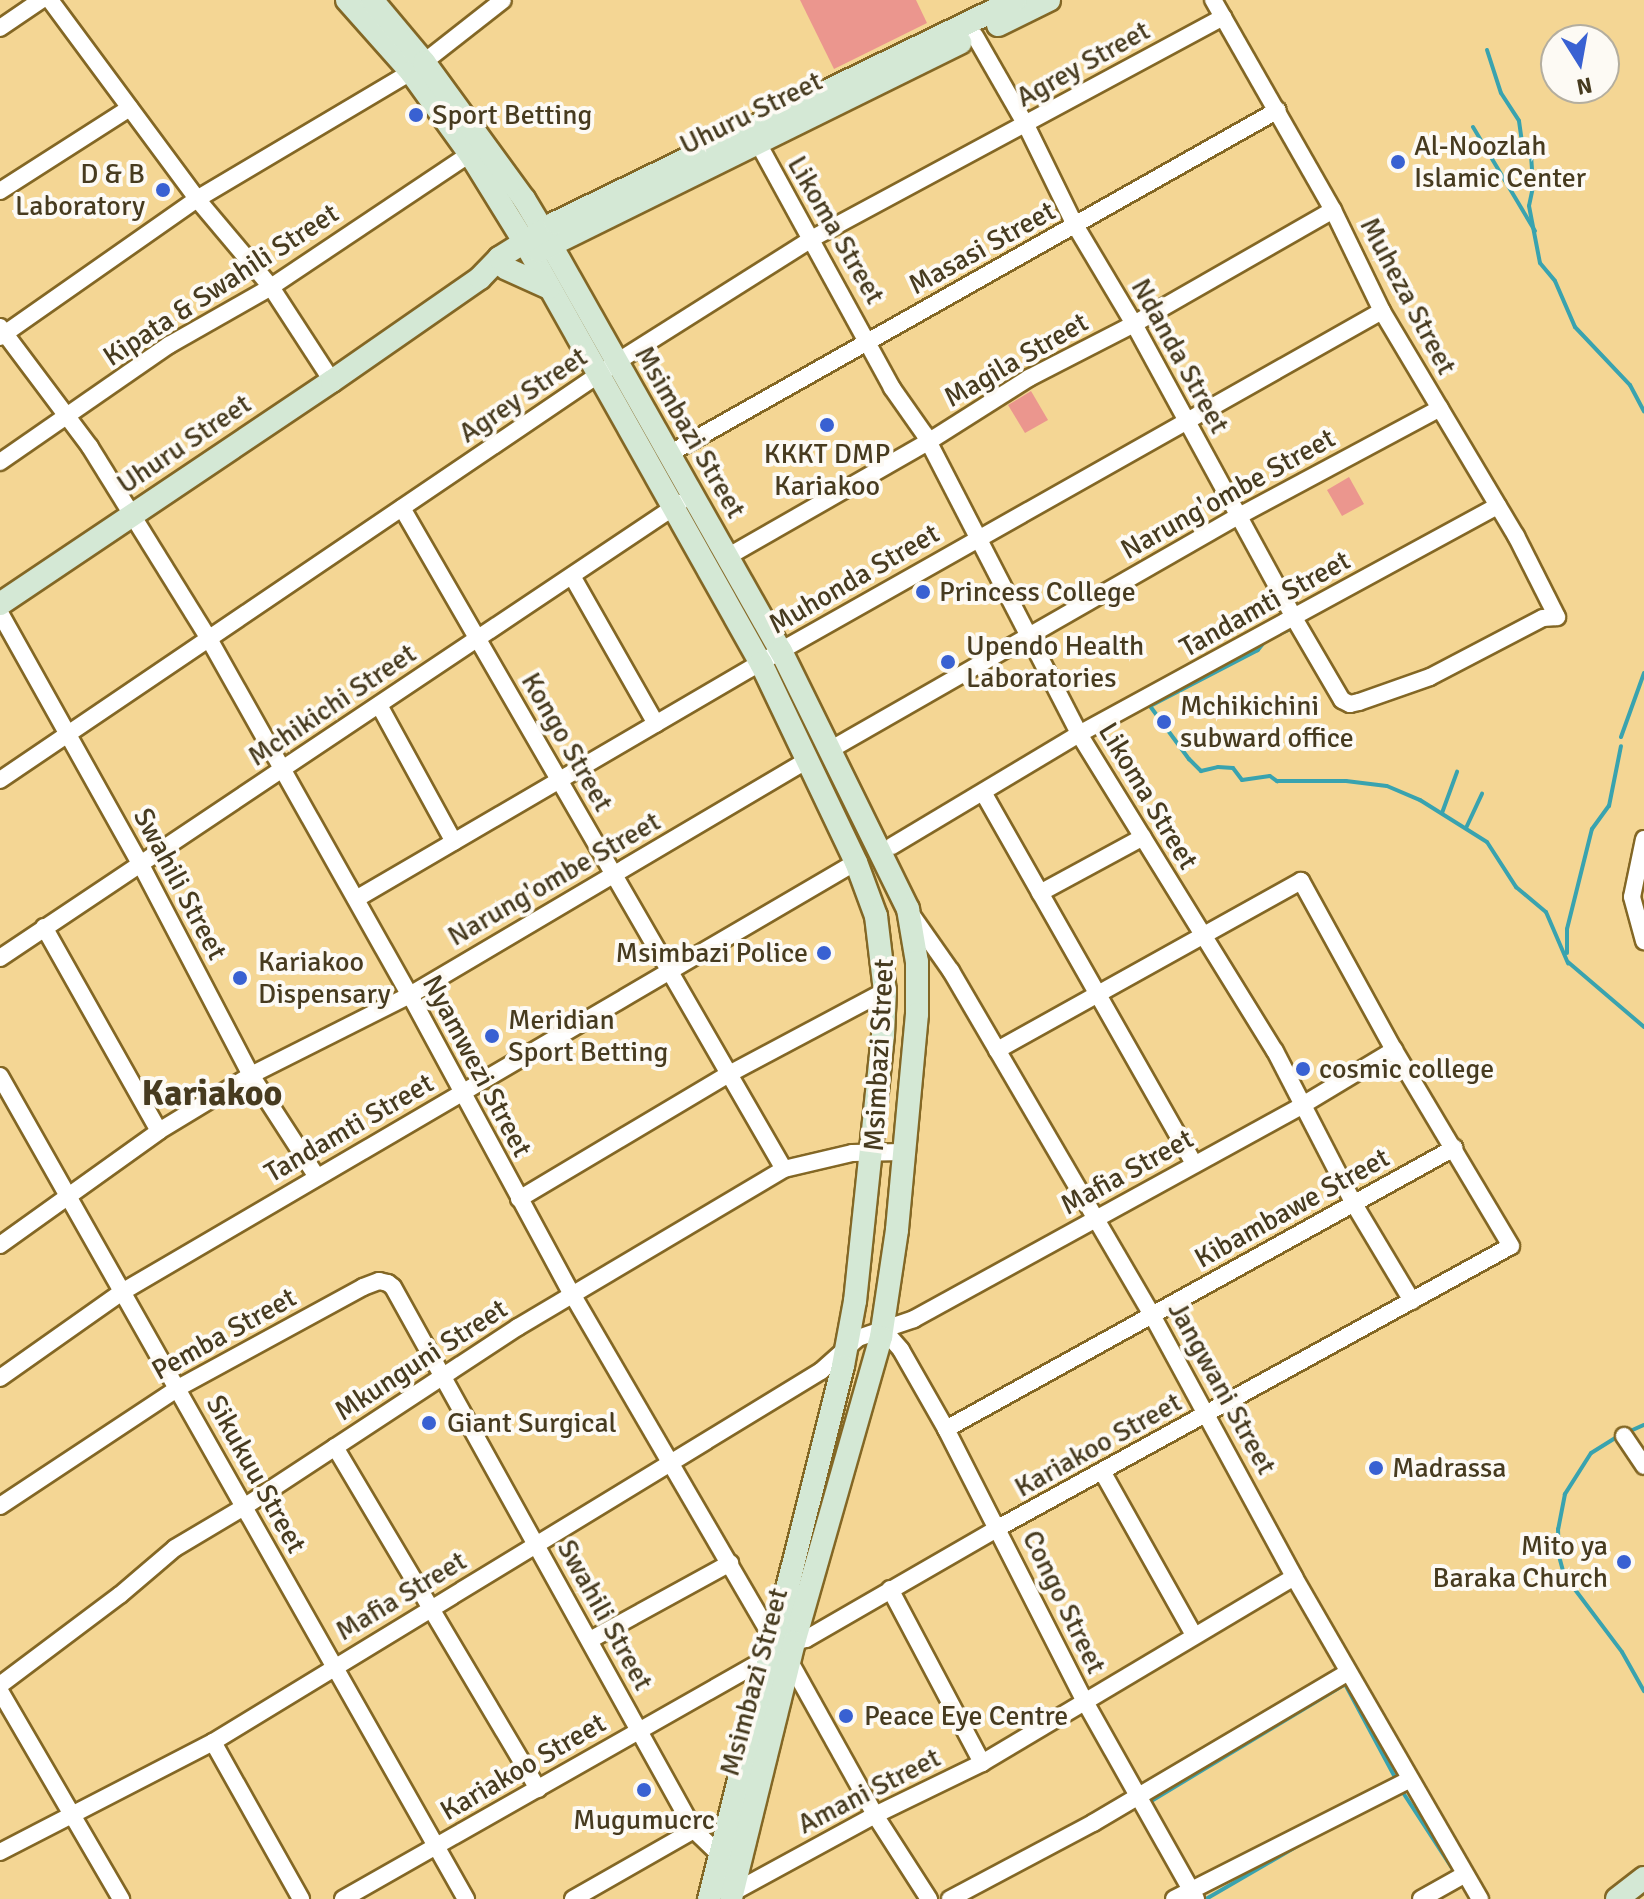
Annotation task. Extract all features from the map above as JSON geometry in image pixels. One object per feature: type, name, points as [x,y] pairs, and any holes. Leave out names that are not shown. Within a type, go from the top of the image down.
[{"type":"street","points":[[0,28],[41,0]]},
{"type":"street","points":[[50,0],[197,199],[271,287],[332,381]]},
{"type":"street","points":[[347,0],[417,67],[470,154],[515,206],[586,217],[571,279]]},
{"type":"street","points":[[372,0],[515,206],[537,244]]},
{"type":"street","points":[[2,332],[197,199],[417,67],[503,0]]},
{"type":"street","name":"Uhuru Street","points":[[0,604],[502,263],[586,217],[1015,0]]},
{"type":"street","name":"Uhuru Street","points":[[586,217],[758,143],[1049,0]]},
{"type":"street","name":"Muheza Street","points":[[1213,0],[1333,210],[1382,311],[1498,506],[1557,617],[1543,618],[1454,665],[1401,688],[1350,704],[1342,700]]},
{"type":"street","name":"Agrey Street","points":[[0,780],[607,369],[813,238],[1223,17]]},
{"type":"street","name":"Ndanda Street","points":[[975,36],[1026,125],[1075,225],[1134,324],[1342,700]]},
{"type":"street","points":[[0,191],[130,108]]},
{"type":"street","name":"Masasi Street","points":[[669,454],[1278,110]]},
{"type":"street","name":"Likoma Street","points":[[758,143],[785,197],[813,238],[892,388],[928,442],[1079,734],[1200,935],[1275,1051],[1354,1204],[1412,1301]]},
{"type":"street","name":"Kipata & Swahili Street","points":[[0,462],[169,345],[271,287],[470,154]]},
{"type":"street","points":[[515,206],[502,263],[549,288]]},
{"type":"street","name":"Magila Street","points":[[727,557],[928,442],[1029,378],[1134,324],[1333,210]]},
{"type":"street","name":"Msimbazi Street","points":[[537,244],[571,279],[607,369],[684,501],[809,759],[856,862],[876,916],[885,991],[855,1301],[782,1651],[721,1895]]},
{"type":"street","name":"Msimbazi Street","points":[[537,244],[549,288],[669,454],[684,501],[727,557],[781,651],[908,909],[917,962],[917,1014],[897,1230],[881,1334],[782,1651]]},
{"type":"street","name":"Muhonda Street","points":[[356,899],[781,651],[1382,311]]},
{"type":"street","name":"Nyamwezi Street","points":[[2,332],[68,417],[135,514],[209,639],[410,995],[572,1294],[672,1461],[875,1815],[929,1899]]},
{"type":"street","name":"Narung'ombe Street","points":[[835,747],[1239,516],[1440,408]]},
{"type":"street","name":"Mchikichi Street","points":[[0,958],[684,501]]},
{"type":"street","name":"Tandamti Street","points":[[892,846],[984,794],[1079,734],[1498,506]]},
{"type":"street","name":"Kongo Street","points":[[402,508],[784,1169]]},
{"type":"street","points":[[572,576],[656,724]]},
{"type":"street","name":"Swahili Street","points":[[0,613],[140,863],[251,1075],[317,1177]]},
{"type":"street","points":[[379,705],[454,842]]},
{"type":"street","name":"Narung'ombe Street","points":[[0,1245],[159,1131],[251,1075],[410,995],[809,759]]},
{"type":"street","points":[[984,794],[1194,1164]]},
{"type":"street","points":[[1040,893],[1143,837]]},
{"type":"street","points":[[1644,839],[1632,897],[1644,941]]},
{"type":"street","name":"Tandamti Street","points":[[0,1378],[122,1292],[668,969],[856,862]]},
{"type":"street","points":[[997,1050],[1301,881],[1394,1050],[1454,1148]]},
{"type":"street","name":"Jangwani Street","points":[[908,909],[921,933],[951,971],[1152,1315],[1294,1577],[1480,1899]]},
{"type":"street","points":[[44,927],[159,1131]]},
{"type":"street","points":[[519,1199],[729,1074],[885,991]]},
{"type":"street","name":"Mafia Street","points":[[0,1852],[213,1742],[821,1371],[858,1338],[881,1334],[914,1319],[1301,1106],[1394,1050]]},
{"type":"street","name":"Sikukuu Street","points":[[0,1076],[466,1899]]},
{"type":"street","name":"Kibambawe Street","points":[[946,1429],[1454,1148]]},
{"type":"street","name":"Kariakoo Street","points":[[343,1899],[998,1528],[1511,1246],[1454,1148]]},
{"type":"street","name":"Mkunguni Street","points":[[0,1688],[175,1548],[244,1507],[572,1294],[784,1169],[803,1161],[871,1152],[904,1152]]},
{"type":"street","name":"Pemba Street","points":[[0,1506],[178,1388],[379,1281],[393,1287],[441,1378]]},
{"type":"street","name":"Congo Street","points":[[881,1334],[889,1336],[901,1350],[946,1429],[1084,1700],[1193,1894]]},
{"type":"street","name":"Swahili Street","points":[[441,1378],[694,1830],[731,1857]]},
{"type":"street","points":[[1624,1436],[1644,1466]]},
{"type":"street","points":[[335,1447],[538,1789]]},
{"type":"street","points":[[1103,1473],[1194,1635]]},
{"type":"street","points":[[590,1640],[730,1563]]},
{"type":"street","name":"Amani Street","points":[[721,1895],[982,1763],[1294,1577]]},
{"type":"street","points":[[890,1589],[982,1763]]},
{"type":"street","points":[[950,1899],[1137,1796],[1348,1672]]},
{"type":"street","points":[[0,1688],[121,1899]]},
{"type":"street","points":[[213,1742],[301,1899]]},
{"type":"street","points":[[1174,1899],[1193,1894],[1409,1780]]},
{"type":"street","points":[[573,1899],[694,1830]]},
{"type":"street","points":[[1421,1899],[1464,1875]]},
{"type":"street","points":[[1617,1899],[1644,1878]]},
{"type":"shaded area","points":[[800,0],[916,0],[927,23],[834,69]]},
{"type":"shaded area","points":[[1031,391],[1048,420],[1025,433],[1008,405]]},
{"type":"shaded area","points":[[1349,477],[1364,504],[1342,516],[1327,490]]},
{"type":"waterway","points":[[1487,50],[1501,93],[1519,121],[1522,142],[1531,155],[1533,187],[1529,206],[1540,263],[1555,281],[1575,327],[1630,385],[1644,411]]},
{"type":"waterway","points":[[1473,127],[1535,231]]},
{"type":"waterway","points":[[1277,635],[1295,627]]},
{"type":"waterway","points":[[1266,640],[1258,650],[1150,706],[1189,759],[1201,771],[1233,768],[1242,780],[1270,776],[1277,781],[1346,781],[1387,786],[1420,800],[1487,842],[1516,887],[1546,912],[1568,963]]},
{"type":"waterway","points":[[1621,737],[1644,673]]},
{"type":"waterway","points":[[1567,953],[1567,929],[1592,829],[1609,806],[1621,746]]},
{"type":"waterway","points":[[1442,813],[1457,772]]},
{"type":"waterway","points":[[1466,828],[1482,794]]},
{"type":"waterway","points":[[1568,962],[1644,1027]]},
{"type":"waterway","points":[[1628,1432],[1644,1425]]},
{"type":"waterway","points":[[1620,1435],[1591,1453],[1565,1494],[1558,1529],[1559,1556],[1564,1575],[1622,1652],[1644,1691]]},
{"type":"waterway","points":[[1148,1803],[1345,1684],[1398,1783]]},
{"type":"waterway","points":[[1402,1791],[1456,1874]]},
{"type":"waterway","points":[[1206,1899],[1301,1844]]},
{"type":"place","name":"Sport Betting","points":[[416,115]]},
{"type":"place","name":"Al-Noozlah Islamic Center","points":[[1398,162]]},
{"type":"place","name":"D & B Laboratory","points":[[163,190]]},
{"type":"place","name":"KKKT DMP Kariakoo","points":[[827,425]]},
{"type":"place","name":"Princess College","points":[[923,592]]},
{"type":"place","name":"Upendo Health Laboratories","points":[[948,662]]},
{"type":"place","name":"Mchikichini subward office","points":[[1164,722]]},
{"type":"place","name":"Msimbazi Police","points":[[824,953]]},
{"type":"place","name":"Kariakoo Dispensary","points":[[240,978]]},
{"type":"place","name":"Meridian Sport Betting","points":[[492,1036]]},
{"type":"place","name":"cosmic college","points":[[1303,1069]]},
{"type":"place","name":"Giant Surgical","points":[[429,1423]]},
{"type":"place","name":"Madrassa","points":[[1376,1468]]},
{"type":"place","name":"Mito ya Baraka Church","points":[[1624,1562]]},
{"type":"place","name":"Peace Eye Centre","points":[[846,1716]]},
{"type":"place","name":"Mugumucrc","points":[[644,1790]]},
{"type":"district","name":"Kariakoo","points":[[212,1094]]}]
